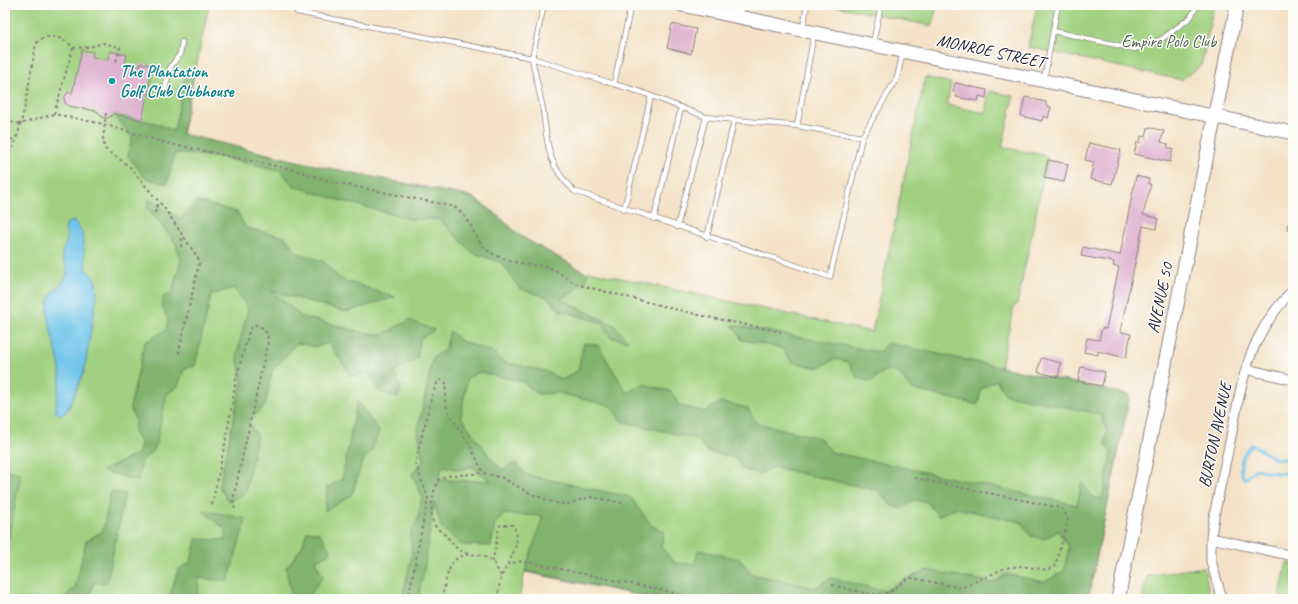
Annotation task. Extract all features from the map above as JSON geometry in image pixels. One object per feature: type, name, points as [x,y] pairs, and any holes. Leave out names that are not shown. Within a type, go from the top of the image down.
[{"type":"main road","name":"MONROE STREET","points":[[682,5],[742,11],[808,31],[1293,133]]},
{"type":"main road","name":"AVENUE 50","points":[[1118,599],[1237,5]]},
{"type":"street","name":"BURTON AVENUE","points":[[1222,599],[1211,561],[1211,538],[1246,369],[1253,347],[1260,332],[1271,315],[1293,290]]},
{"type":"street","points":[[1246,369],[1293,380]]},
{"type":"street","points":[[1211,538],[1293,556]]},
{"type":"lane","points":[[298,5],[297,12],[532,58],[651,96],[706,117],[734,121],[798,126],[862,137]]},
{"type":"lane","points":[[544,5],[532,58],[543,110],[546,145],[557,171],[574,191],[624,210],[830,277],[862,137],[897,78],[903,51]]},
{"type":"lane","points":[[614,84],[631,5]]},
{"type":"lane","points":[[798,126],[808,31],[807,5]]},
{"type":"lane","points":[[873,44],[881,5]]},
{"type":"lane","points":[[1044,80],[1058,5]]},
{"type":"lane","points":[[1054,32],[1135,49],[1162,39],[1191,17],[1197,5]]},
{"type":"lane","points":[[164,94],[170,68],[180,54],[182,42]]},
{"type":"lane","points":[[624,210],[651,96]]},
{"type":"lane","points":[[654,219],[681,108]]},
{"type":"lane","points":[[677,227],[706,117]]},
{"type":"lane","points":[[707,237],[734,121]]},
{"type":"path","points":[[5,158],[12,152],[17,136],[36,44],[39,38],[46,36],[69,42],[73,48],[54,114]]},
{"type":"path","points":[[73,48],[90,47],[103,42],[120,47],[116,62]]},
{"type":"path","points":[[106,112],[103,139],[105,149],[128,166],[158,201],[196,254],[199,263],[178,356]]},
{"type":"path","points":[[5,121],[20,124],[54,114],[104,124],[166,143],[295,170],[333,182],[451,206],[457,208],[463,214],[485,248],[497,256],[520,263],[552,268],[570,282],[579,285],[704,316],[781,332]]},
{"type":"path","points":[[5,143],[17,136]]},
{"type":"path","points":[[155,213],[158,206],[158,201]]},
{"type":"path","points":[[181,247],[182,234]]},
{"type":"path","points":[[212,505],[227,434],[236,379],[250,329],[255,325],[259,325],[268,337],[268,348],[232,500],[234,510]]},
{"type":"path","points":[[410,594],[428,498],[415,464],[432,396],[438,381],[441,380],[446,383],[445,401],[449,414],[470,445],[483,473]]},
{"type":"path","points":[[501,577],[492,562],[481,556],[468,554],[455,549],[447,537],[434,525],[431,511],[435,488],[439,479],[448,476],[483,473],[499,477],[526,492],[555,502],[568,504],[591,497],[622,503]]},
{"type":"path","points":[[832,585],[881,595],[895,589],[908,578],[961,588],[1005,568],[1020,566],[1048,570],[1055,566],[1068,521],[1065,512],[1061,508],[915,478]]},
{"type":"path","points":[[492,562],[496,550],[496,538],[500,525],[513,525],[518,534],[516,549],[501,577],[497,599]]},
{"type":"path","points":[[441,599],[451,565],[458,558],[468,554]]},
{"type":"path","points":[[508,564],[522,561],[703,599]]},
{"type":"green space","points":[[5,5],[209,5],[182,134],[314,165],[472,197],[491,210],[522,237],[588,274],[588,271],[872,332],[925,77],[951,83],[947,105],[985,113],[989,91],[1014,96],[1002,147],[1048,156],[1017,305],[1014,305],[1001,367],[1130,395],[1088,599],[658,599],[525,572],[519,599],[5,599]]},
{"type":"green space","points":[[830,5],[937,5],[932,26]]},
{"type":"green space","name":"Empire Polo Club","points":[[1037,5],[1214,5],[1201,66],[1181,80],[1028,47]]},
{"type":"green space","points":[[186,72],[194,74],[182,134],[314,165],[472,197],[491,210],[522,237],[588,274],[581,287],[560,299],[614,325],[628,341],[610,337],[602,323],[559,310],[547,297],[520,289],[501,262],[473,253],[439,219],[411,219],[335,199],[294,186],[280,170],[218,157],[175,153],[167,184],[145,178],[128,156],[132,138],[114,114],[155,123],[174,131]]},
{"type":"green space","points":[[149,199],[181,219],[196,201],[237,212],[246,228],[285,237],[297,253],[323,261],[340,279],[395,297],[346,312],[272,291],[302,317],[362,332],[382,335],[409,320],[434,330],[420,339],[417,358],[394,372],[401,387],[398,398],[380,392],[368,373],[351,376],[329,343],[316,347],[297,343],[272,371],[265,406],[248,421],[257,436],[245,494],[228,501],[219,486],[242,381],[237,355],[248,308],[234,288],[211,295],[195,366],[184,369],[178,386],[167,394],[155,448],[142,461],[138,481],[102,471],[139,453],[141,443],[134,433],[135,419],[130,407],[145,342],[166,330],[168,319],[162,307],[164,296],[171,295],[181,259],[175,242],[147,207]]},
{"type":"green space","points":[[733,325],[879,352],[887,343],[1130,395],[1088,599],[658,599],[525,571],[543,516],[504,514],[495,524],[491,546],[462,545],[441,527],[434,502],[424,570],[418,599],[402,599],[412,554],[410,534],[418,519],[422,496],[412,474],[423,462],[418,430],[433,357],[445,350],[450,331],[461,341],[493,352],[502,362],[545,371],[562,380],[578,370],[584,343],[598,345],[627,393],[642,384],[670,391],[680,406],[705,412],[720,402],[747,408],[756,423],[820,438],[831,452],[1077,505],[1082,482],[1093,497],[1102,499],[1111,452],[1105,444],[1107,430],[1100,414],[1006,395],[996,380],[981,389],[978,405],[911,389],[899,373],[886,370],[870,382],[858,378],[848,362],[835,359],[818,368],[792,362],[782,348],[742,340]],"holes":[[[480,372],[523,382],[538,394],[559,393],[611,406],[621,421],[697,439],[708,452],[734,457],[744,470],[759,474],[774,467],[879,491],[892,506],[902,509],[914,500],[927,502],[938,516],[955,508],[1021,522],[1031,536],[1044,539],[1058,531],[1069,547],[1064,571],[1044,582],[1006,574],[994,583],[927,570],[902,581],[885,591],[831,578],[815,588],[751,574],[740,559],[698,550],[695,564],[675,563],[661,547],[664,531],[652,526],[630,497],[527,475],[515,462],[502,470],[489,456],[461,417],[467,378]],[[443,466],[460,470],[471,466],[491,481],[438,480]]]},
{"type":"green space","points":[[357,401],[379,431],[372,451],[362,462],[352,495],[325,511],[327,488],[342,479]]},
{"type":"green space","points":[[5,470],[21,473],[5,556]]},
{"type":"green space","points":[[111,491],[125,494],[107,582],[93,583],[90,599],[62,599],[75,588],[86,541],[103,531]]},
{"type":"green space","points":[[202,510],[246,519],[228,581],[199,578],[198,599],[169,599],[178,570],[191,562],[196,539],[225,540],[226,530]]},
{"type":"green space","points":[[307,531],[320,533],[331,552],[315,561],[323,577],[307,598],[285,599],[291,595],[286,568],[302,547]]},
{"type":"green space","points":[[1287,563],[1293,564],[1293,599],[1279,599]]},
{"type":"green space","points":[[1204,567],[1209,592],[1212,599],[1142,599],[1147,576]]},
{"type":"water","points":[[74,221],[82,232],[86,270],[93,276],[96,283],[97,295],[84,372],[68,409],[64,414],[59,415],[56,412],[56,402],[60,380],[60,370],[48,316],[48,308],[49,300],[53,292],[62,283],[66,276],[67,270],[62,257],[63,249],[67,241],[65,228],[67,223]]},
{"type":"building","points":[[672,24],[696,29],[691,54],[667,48]]},
{"type":"building","name":"The Plantation Golf Club Clubhouse","points":[[82,50],[93,52],[92,57],[108,60],[110,51],[127,55],[125,64],[140,67],[141,63],[151,65],[150,69],[152,70],[142,120],[114,114],[108,118],[102,117],[97,111],[69,106],[65,103],[64,98],[68,92],[72,93]]},
{"type":"building","points":[[955,83],[987,90],[986,98],[979,96],[978,101],[956,97],[957,93],[953,92]]},
{"type":"building","points":[[1025,97],[1046,102],[1046,106],[1051,107],[1048,118],[1043,116],[1042,121],[1021,116]]},
{"type":"building","points":[[1148,127],[1164,131],[1161,142],[1168,144],[1168,148],[1173,149],[1170,162],[1134,154],[1137,142],[1140,143],[1141,136],[1146,137]]},
{"type":"building","points":[[1089,143],[1121,150],[1112,184],[1090,179],[1094,162],[1085,160]]},
{"type":"building","points":[[1048,160],[1068,164],[1064,182],[1044,178]]},
{"type":"building","points":[[1136,176],[1149,179],[1148,184],[1151,184],[1143,215],[1158,218],[1156,229],[1143,226],[1120,332],[1131,334],[1126,358],[1098,351],[1098,355],[1084,352],[1087,338],[1099,340],[1102,328],[1106,329],[1119,267],[1113,266],[1114,262],[1081,256],[1083,247],[1120,255]]},
{"type":"building","points":[[1041,358],[1061,363],[1058,377],[1038,372]]},
{"type":"building","points":[[1081,367],[1105,372],[1102,386],[1078,381]]},
{"type":"waterway","points":[[1293,460],[1273,458],[1252,444],[1243,456],[1241,465],[1242,475],[1245,479],[1253,471],[1258,469],[1267,472],[1293,474]]},
{"type":"place","name":"The Plantation Golf Club Clubhouse","points":[[112,81]]}]
